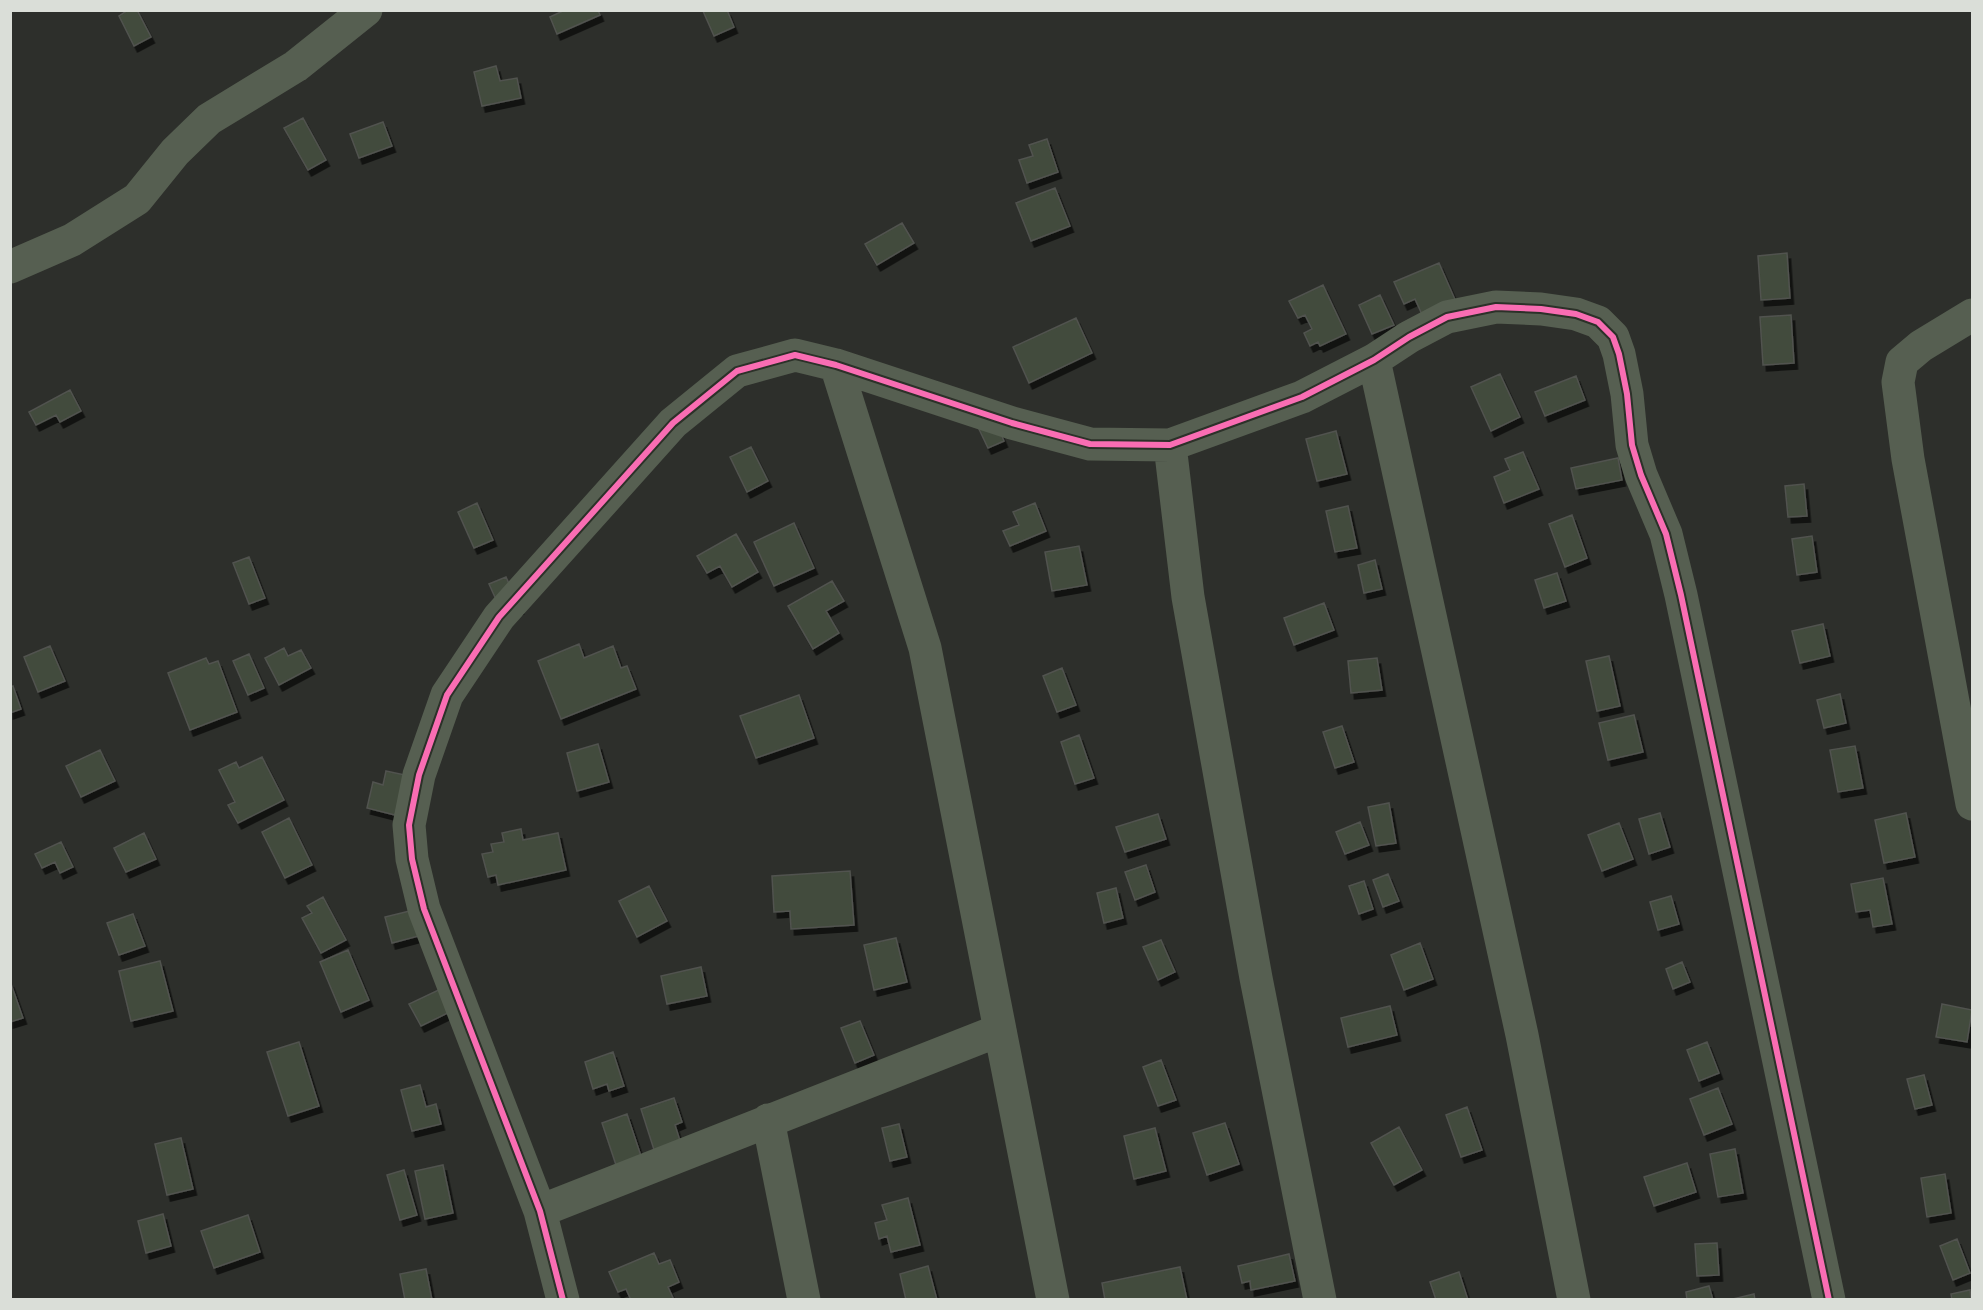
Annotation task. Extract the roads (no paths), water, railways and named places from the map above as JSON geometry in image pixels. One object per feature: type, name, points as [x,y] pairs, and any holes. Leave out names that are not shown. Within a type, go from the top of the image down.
[{"type":"street","points":[[10,267],[72,240],[137,199],[175,152],[209,119],[296,66],[366,10]]},
{"type":"street","points":[[563,1299],[540,1211],[424,909],[412,859],[409,825],[422,765],[447,695],[499,617],[673,423],[737,371],[795,355],[836,365],[1012,423],[1090,444],[1170,445],[1302,397],[1374,360],[1409,337],[1447,317],[1496,307],[1541,309],[1576,314],[1598,322],[1613,337],[1627,394],[1632,445],[1641,475],[1666,534],[1682,595],[1829,1299]]},
{"type":"street","points":[[1972,315],[1921,346],[1902,362],[1898,382],[1908,459],[1972,804]]},
{"type":"street","points":[[1374,360],[1522,1035],[1574,1299]]},
{"type":"street","points":[[836,365],[925,648],[1053,1299]]},
{"type":"street","points":[[1170,445],[1192,620],[1256,978],[1320,1299]]},
{"type":"street","points":[[540,1211],[1000,1030]]},
{"type":"street","points":[[768,1120],[804,1299]]}]
